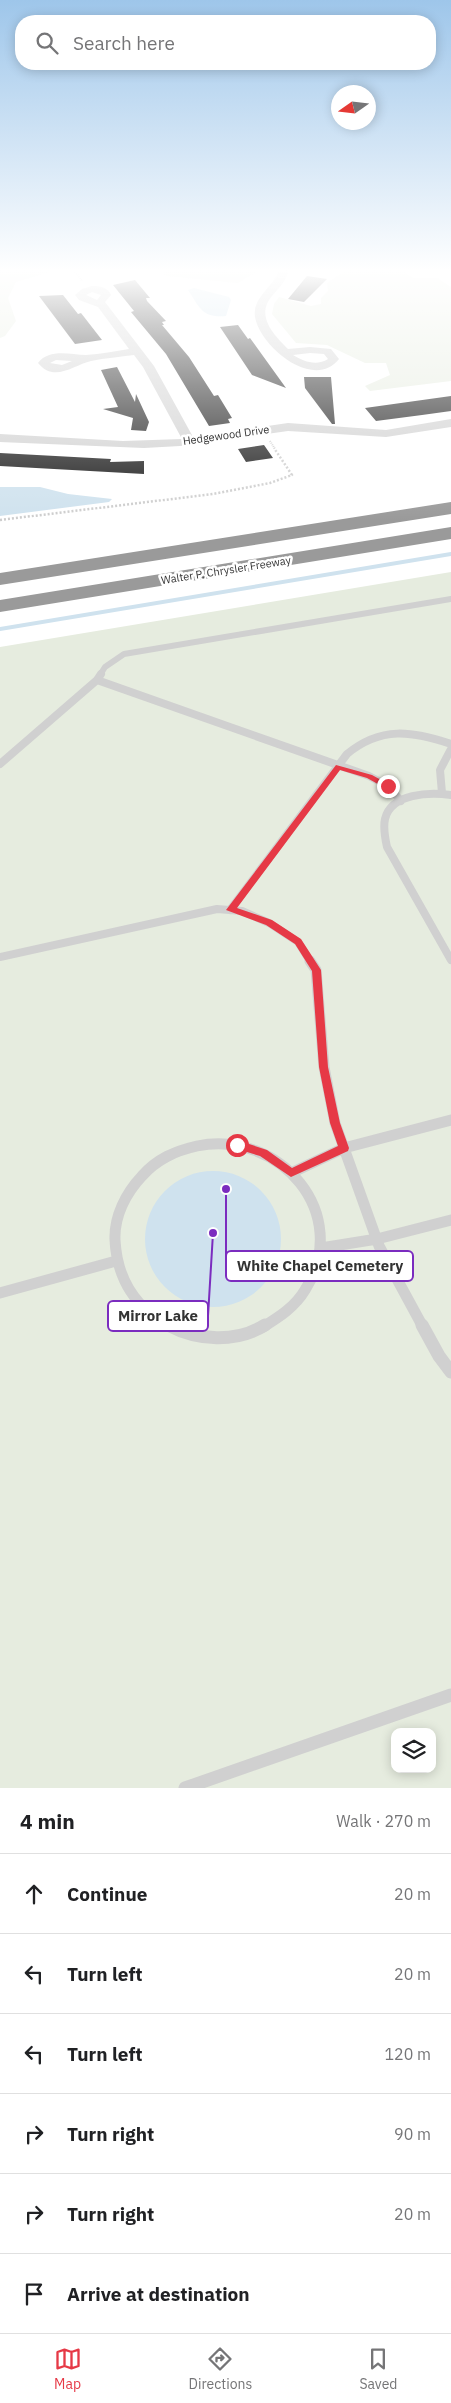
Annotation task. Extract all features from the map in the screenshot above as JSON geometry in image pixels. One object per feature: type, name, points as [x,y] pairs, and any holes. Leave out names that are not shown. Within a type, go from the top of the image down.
[{"type":"highway","name":"Walter P. Chrysler Freeway","points":[[0,579],[451,508]]},
{"type":"highway","name":"Walter P. Chrysler Freeway","points":[[0,606],[451,533]]},
{"type":"street","points":[[87,358],[119,353]]},
{"type":"street","points":[[138,353],[148,366],[189,440]]},
{"type":"street","name":"Hedgewood Drive","points":[[0,438],[139,445],[285,427],[316,427],[353,432],[382,433],[418,430],[451,423]]},
{"type":"lane","points":[[0,764],[97,680],[105,667],[124,654],[451,599]]},
{"type":"lane","points":[[97,680],[369,776],[388,786],[400,801]]},
{"type":"lane","points":[[230,910],[347,754],[367,740],[394,734],[421,734],[451,744]]},
{"type":"lane","points":[[451,749],[442,763],[438,779],[447,794],[421,795],[400,801],[388,810],[384,829],[388,847],[451,960]]},
{"type":"lane","points":[[0,957],[216,909],[242,911],[269,923],[298,942],[316,970],[324,1067],[335,1123],[376,1240],[439,1356],[451,1372]]},
{"type":"lane","points":[[291,1173],[344,1148],[451,1120]]},
{"type":"lane","points":[[209,1144],[237,1145],[263,1153],[291,1173],[300,1182],[314,1206],[321,1248],[310,1284],[293,1307],[271,1324],[244,1335],[220,1338],[196,1336],[168,1327],[152,1317],[135,1300],[123,1282],[116,1261],[115,1225],[122,1202],[134,1183],[150,1166],[175,1152],[209,1144]]},
{"type":"lane","points":[[321,1248],[376,1240],[451,1220]]},
{"type":"lane","points":[[0,1293],[116,1261]]},
{"type":"lane","points":[[185,1788],[451,1695]]},
{"type":"path","points":[[0,520],[213,494],[270,483],[292,475],[267,436]]},
{"type":"shaded area","points":[[345,353],[451,353],[451,381],[370,391],[365,386],[390,375],[386,363],[365,363]]},
{"type":"shaded area","points":[[451,572],[451,1788],[0,1788],[0,647]]},
{"type":"water","points":[[0,487],[40,487],[68,494],[112,499],[109,502],[0,516]]},
{"type":"water","points":[[213,1171],[239,1176],[261,1191],[276,1213],[281,1239],[276,1265],[261,1287],[239,1302],[213,1307],[187,1302],[165,1287],[150,1265],[145,1239],[150,1213],[165,1191],[187,1176]]},
{"type":"building","points":[[186,353],[214,396],[218,395],[232,418],[228,419],[230,423],[209,426],[166,354]]},
{"type":"building","points":[[238,353],[261,353],[286,388],[252,375]]},
{"type":"building","points":[[117,367],[135,402],[136,394],[149,422],[146,431],[131,430],[133,418],[103,409],[118,407],[101,370]]},
{"type":"building","points":[[304,377],[331,377],[335,424],[332,424],[305,388]]},
{"type":"building","points":[[451,396],[451,411],[376,421],[365,408]]},
{"type":"building","points":[[264,445],[273,458],[246,462],[238,449]]},
{"type":"building","points":[[0,453],[111,459],[110,462],[144,461],[144,474],[0,466]]},
{"type":"waterway","points":[[0,629],[451,554]]},
{"type":"place","name":"White Chapel Cemetery","points":[[226,1189]]},
{"type":"place","name":"Mirror Lake","points":[[213,1233]]},
{"type":"route","points":[[237,1145],[263,1153],[285,1166],[291,1173],[344,1148],[335,1123],[324,1067],[316,970],[298,942],[269,923],[242,911],[230,910],[339,767],[369,776],[388,786]]}]
